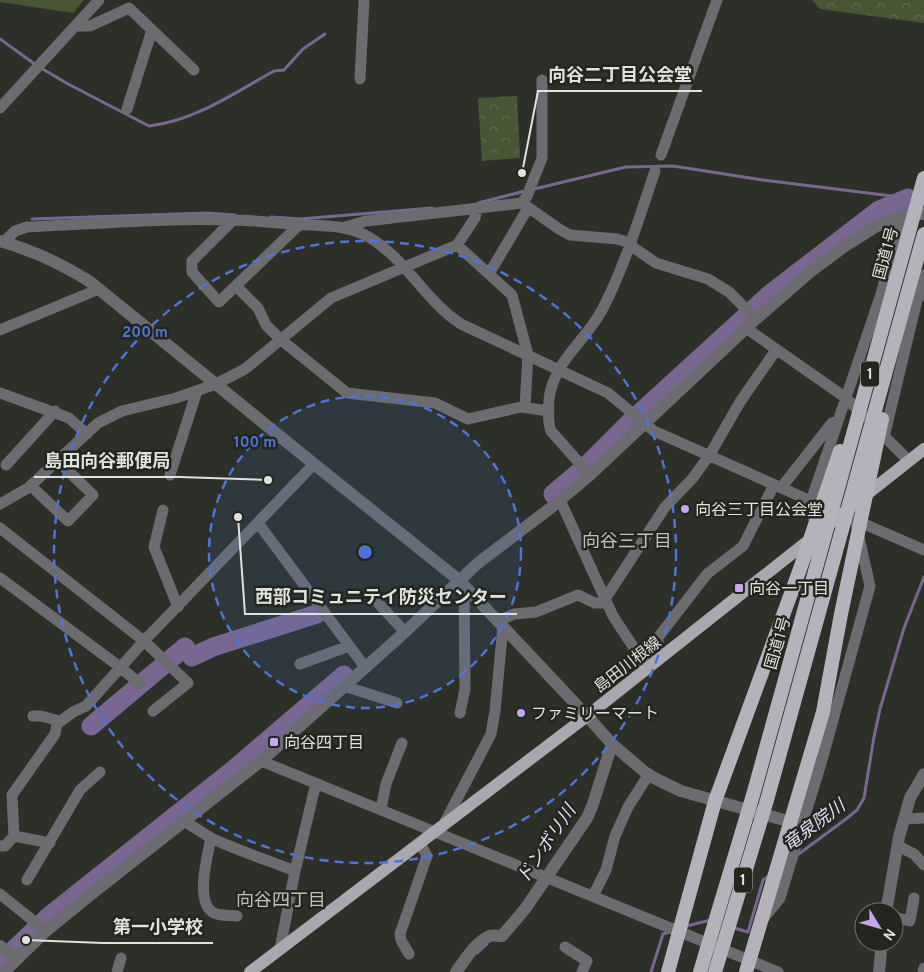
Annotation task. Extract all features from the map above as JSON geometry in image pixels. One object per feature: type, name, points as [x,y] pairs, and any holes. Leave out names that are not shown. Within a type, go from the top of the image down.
[{"type":"highway","name":"国道1号","points":[[700,972],[753,795],[924,178]]},
{"type":"highway","name":"国道1号","points":[[717,966],[767,800],[924,234]]},
{"type":"highway","points":[[668,972],[715,801],[800,569],[878,346]]},
{"type":"highway","points":[[754,968],[762,921],[823,712],[841,614],[884,409],[888,366]]},
{"type":"main road","name":"島田川根線","points":[[250,972],[587,716],[924,449]]},
{"type":"street","points":[[0,108],[99,0]]},
{"type":"street","points":[[360,79],[364,0]]},
{"type":"street","points":[[661,155],[717,0]]},
{"type":"street","points":[[76,26],[90,26],[129,8],[194,70]]},
{"type":"street","points":[[127,109],[152,30]]},
{"type":"street","points":[[489,274],[527,198],[542,158],[542,80]]},
{"type":"street","points":[[590,475],[551,431],[548,424],[551,388],[558,370],[601,312],[629,245],[655,171]]},
{"type":"street","points":[[343,228],[366,221],[477,209],[527,198]]},
{"type":"street","points":[[527,198],[570,235],[617,238],[656,263],[708,279],[720,285],[729,292],[776,350],[846,398],[909,461]]},
{"type":"street","points":[[0,504],[18,495],[30,486],[98,423],[122,411],[176,398],[216,384],[245,368],[331,298],[403,266],[457,245],[475,218],[477,209]]},
{"type":"street","points":[[4,972],[46,931],[261,761],[462,583],[478,563],[590,475],[645,424],[750,319],[845,246],[877,226],[902,215],[924,214]]},
{"type":"street","points":[[819,532],[809,507],[881,294],[902,215]]},
{"type":"street","points":[[2,241],[15,231],[27,227],[177,220],[233,220],[355,230],[384,246],[446,314],[461,324],[608,393],[654,431],[811,501]]},
{"type":"street","points":[[233,220],[192,261],[192,272],[220,302],[300,225]]},
{"type":"street","points":[[2,241],[33,251],[52,260],[99,288],[462,583],[612,744],[649,774],[670,787],[792,822]]},
{"type":"street","points":[[457,245],[512,295],[528,355],[525,408]]},
{"type":"street","points":[[885,436],[921,295],[924,275]]},
{"type":"street","points":[[236,286],[258,308],[266,325],[280,339],[347,393],[435,404],[468,419],[521,407],[549,411]]},
{"type":"street","points":[[0,330],[99,288]]},
{"type":"street","points":[[500,623],[514,614],[536,612],[578,595],[595,603],[606,601],[665,507],[692,479],[710,456],[740,402],[776,350]]},
{"type":"street","points":[[170,475],[196,391]]},
{"type":"street","points":[[0,392],[55,411],[69,418],[87,434]]},
{"type":"street","points":[[6,466],[55,411]]},
{"type":"street","points":[[648,668],[653,644],[707,574],[743,546],[778,486],[832,424],[838,421]]},
{"type":"street","points":[[30,486],[68,521],[93,495],[58,460]]},
{"type":"street","points":[[57,724],[73,712],[86,706],[144,641],[314,464]]},
{"type":"street","points":[[560,500],[613,616],[648,668]]},
{"type":"street","points":[[762,921],[780,898],[822,760],[870,586],[852,506]]},
{"type":"street","points":[[163,510],[154,547],[178,607]]},
{"type":"street","points":[[855,520],[924,550]]},
{"type":"street","points":[[258,523],[365,668]]},
{"type":"street","points":[[0,529],[144,641],[188,683],[153,711]]},
{"type":"street","points":[[0,578],[140,684]]},
{"type":"street","points":[[460,713],[465,690],[462,583]]},
{"type":"street","points":[[379,604],[405,632]]},
{"type":"street","points":[[440,828],[491,734],[500,623]]},
{"type":"street","points":[[300,664],[349,646]]},
{"type":"street","points":[[344,686],[397,703]]},
{"type":"street","points":[[0,846],[5,846],[14,836],[12,795],[55,734],[56,720],[33,716]]},
{"type":"street","points":[[381,810],[386,784],[402,743]]},
{"type":"street","points":[[456,972],[482,941],[491,935],[502,936],[525,909],[589,812],[612,744]]},
{"type":"street","points":[[803,783],[822,760]]},
{"type":"street","points":[[261,761],[381,810],[440,828],[546,877],[680,932],[754,968],[778,972]]},
{"type":"street","points":[[26,880],[50,843],[66,810],[80,790],[100,772]]},
{"type":"street","points":[[593,896],[606,870],[615,836],[628,807],[649,774]]},
{"type":"street","points":[[888,902],[904,819],[910,798],[924,774]]},
{"type":"street","points":[[280,949],[295,871],[316,783]]},
{"type":"street","points":[[904,819],[924,818]]},
{"type":"street","points":[[184,821],[211,838],[239,851],[254,854],[295,871]]},
{"type":"street","points":[[14,836],[50,843]]},
{"type":"street","points":[[211,838],[203,878],[206,905],[214,913],[237,916]]},
{"type":"street","points":[[409,954],[401,940],[400,934],[427,856],[420,843]]},
{"type":"street","points":[[898,846],[914,854],[924,865]]},
{"type":"street","points":[[0,894],[46,931]]},
{"type":"street","points":[[904,920],[910,921],[914,898]]},
{"type":"street","points":[[1,947],[16,959]]},
{"type":"street","points":[[564,947],[587,961],[582,972]]},
{"type":"street","points":[[879,972],[881,952]]},
{"type":"street","points":[[117,972],[121,958]]},
{"type":"street","points":[[923,972],[924,968]]},
{"type":"green space","points":[[0,0],[84,0],[73,13],[0,2]]},
{"type":"green space","points":[[812,0],[924,0],[924,23],[820,9]]},
{"type":"green space","points":[[517,96],[520,158],[482,161],[478,98]]},
{"type":"waterway","points":[[41,68],[149,126],[166,123],[198,112],[229,97],[274,71],[284,70],[303,49],[325,34]]},
{"type":"waterway","points":[[0,39],[36,65]]},
{"type":"waterway","points":[[534,189],[626,167],[673,166],[763,180],[908,198]]},
{"type":"waterway","points":[[478,203],[525,191]]},
{"type":"waterway","points":[[553,494],[586,466],[631,421],[770,294],[879,210],[908,198]]},
{"type":"waterway","points":[[271,217],[300,219],[432,208]]},
{"type":"waterway","points":[[32,219],[207,213],[235,215]]},
{"type":"waterway","name":"竜泉院川","points":[[796,856],[857,810],[864,798],[880,709],[904,628],[924,577]]},
{"type":"waterway","points":[[91,726],[185,647],[192,657],[213,647],[317,614]]},
{"type":"waterway","points":[[0,963],[48,917],[233,770],[344,675]]},
{"type":"waterway","name":"竜泉院川","points":[[731,927],[748,932],[763,880],[769,876]]},
{"type":"waterway","name":"竜泉院川","points":[[686,926],[711,920]]},
{"type":"waterway","name":"竜泉院川","points":[[651,972],[663,934],[670,932]]},
{"type":"waterway","name":"ドンボリ川","points":[[477,953],[487,944]]},
{"type":"place","name":"向谷二丁目公会堂","points":[[522,173]]},
{"type":"place","name":"島田向谷郵便局","points":[[268,480]]},
{"type":"place","name":"向谷三丁目公会堂","points":[[685,509]]},
{"type":"place","name":"西部コミュニテイ防災センター","points":[[238,517]]},
{"type":"place","name":"向谷一丁目","points":[[739,588]]},
{"type":"place","name":"ファミリーマート","points":[[521,713]]},
{"type":"place","name":"向谷四丁目","points":[[274,742]]},
{"type":"place","name":"第一小学校","points":[[26,940]]},
{"type":"district","name":"向谷三丁目","points":[[627,541]]},
{"type":"district","name":"向谷四丁目","points":[[281,900]]}]
